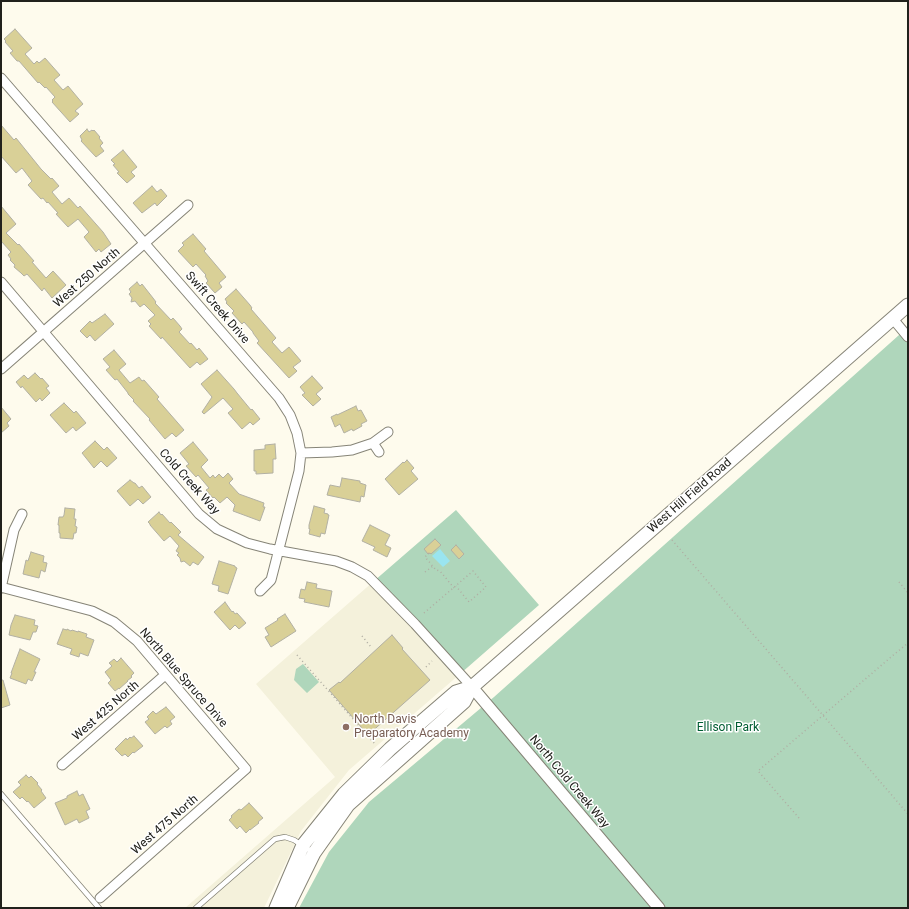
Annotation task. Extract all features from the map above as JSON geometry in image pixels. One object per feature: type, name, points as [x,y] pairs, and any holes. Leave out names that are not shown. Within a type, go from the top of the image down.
[{"type":"main road","name":"West Hill Field Road","points":[[287,908],[314,853],[348,805],[464,702],[472,687],[908,305]]},
{"type":"main road","name":"West Hill Field Road","points":[[276,908],[303,845],[344,794],[390,749],[456,692],[472,687]]},
{"type":"street","name":"Swift Creek Drive","points":[[1,78],[279,398],[290,415],[297,433],[301,453],[298,471],[271,580],[260,591]]},
{"type":"street","name":"West 250 North","points":[[1,368],[188,205]]},
{"type":"street","name":"Cold Creek Way","points":[[1,282],[199,514],[217,529],[247,543],[336,561],[352,566],[368,576],[459,672]]},
{"type":"street","points":[[892,319],[908,337]]},
{"type":"street","points":[[301,453],[352,450],[373,443],[388,432]]},
{"type":"street","points":[[373,443],[379,452]]},
{"type":"street","points":[[1,587],[14,530],[22,514]]},
{"type":"street","name":"North Blue Spruce Drive","points":[[1,587],[92,611],[114,622],[137,641],[246,769]]},
{"type":"street","name":"North Cold Creek Way","points":[[459,672],[659,908]]},
{"type":"street","name":"West 425 North","points":[[62,765],[165,675]]},
{"type":"street","name":"West 475 North","points":[[100,898],[246,769]]},
{"type":"lane","points":[[1,794],[99,908]]},
{"type":"lane","points":[[196,908],[275,839],[285,837],[294,840],[314,853]]},
{"type":"path","points":[[672,540],[908,814]]},
{"type":"path","points":[[424,613],[455,587],[473,571],[486,587],[469,602],[455,587],[440,571],[436,570],[425,557],[429,553]]},
{"type":"path","points":[[425,572],[433,566]]},
{"type":"path","points":[[898,582],[908,593]]},
{"type":"path","points":[[362,636],[371,647]]},
{"type":"path","points":[[799,818],[758,771],[908,643]]},
{"type":"path","points":[[297,655],[375,744]]},
{"type":"path","points":[[426,667],[432,661]]},
{"type":"shaded area","name":"North Davis Preparatory Academy","points":[[374,581],[460,674],[349,770],[301,831],[264,908],[185,908],[335,777],[256,684]]},
{"type":"green space","name":"Ellison Park","points":[[908,327],[908,908],[299,908],[329,852],[369,802],[494,697]]},
{"type":"green space","points":[[456,510],[539,605],[460,674],[374,581]]},
{"type":"green space","points":[[303,664],[319,682],[307,693],[294,680],[296,669]]},
{"type":"water","points":[[440,549],[450,561],[443,567],[432,556]]},
{"type":"building","points":[[15,29],[32,48],[25,54],[34,64],[37,61],[39,63],[45,58],[60,75],[54,80],[63,90],[68,86],[83,104],[75,111],[79,114],[70,122],[52,102],[55,97],[46,87],[45,88],[39,82],[38,83],[10,53],[13,51],[4,39]]},
{"type":"building","points":[[1,125],[14,140],[16,138],[41,169],[59,186],[52,192],[62,204],[69,198],[78,208],[80,206],[103,232],[111,244],[101,252],[99,249],[96,252],[84,237],[89,232],[78,219],[68,227],[56,214],[58,213],[48,202],[47,203],[43,198],[41,199],[28,185],[32,181],[22,168],[16,173],[1,156]]},
{"type":"building","points":[[87,129],[89,132],[94,130],[103,143],[100,146],[104,151],[96,157],[81,141],[80,136]]},
{"type":"building","points":[[123,150],[137,167],[131,172],[135,176],[127,183],[117,173],[119,172],[111,160]]},
{"type":"building","points":[[152,186],[157,192],[161,189],[167,196],[157,206],[155,203],[142,213],[133,203]]},
{"type":"building","points":[[1,206],[16,224],[6,233],[18,245],[19,244],[46,278],[53,271],[66,285],[52,298],[44,288],[42,291],[27,274],[24,276],[14,267],[15,265],[10,260],[11,259],[8,255],[11,252],[1,241]]},
{"type":"building","points":[[193,234],[206,249],[204,251],[226,277],[219,283],[222,287],[215,293],[206,283],[208,281],[205,276],[206,275],[196,264],[193,267],[178,251],[184,245],[182,243]]},
{"type":"building","points":[[137,282],[140,286],[142,284],[156,302],[155,303],[171,320],[173,318],[180,326],[182,329],[179,332],[190,344],[191,343],[197,350],[199,348],[208,359],[200,365],[197,362],[190,368],[162,337],[161,339],[149,326],[151,324],[148,321],[155,315],[144,304],[140,307],[135,301],[131,302],[132,298],[129,294],[131,292],[129,289]]},
{"type":"building","points":[[236,289],[276,338],[272,342],[282,353],[289,347],[301,361],[293,367],[297,371],[289,378],[257,343],[259,341],[253,332],[244,322],[242,324],[232,313],[234,311],[226,303],[227,302],[225,299]]},
{"type":"building","points":[[105,314],[114,324],[95,341],[90,335],[87,338],[80,331],[90,321],[92,323]]},
{"type":"building","points":[[114,350],[126,364],[119,370],[130,383],[139,377],[142,381],[144,380],[159,397],[157,399],[184,430],[176,437],[172,433],[165,439],[149,420],[150,419],[133,401],[134,400],[117,379],[115,380],[106,370],[110,367],[103,359]]},
{"type":"building","points":[[217,370],[260,419],[253,425],[250,422],[242,429],[228,413],[233,409],[223,398],[204,414],[202,412],[212,397],[201,384]]},
{"type":"building","points":[[35,373],[49,386],[46,388],[50,393],[42,401],[40,398],[36,402],[22,386],[21,388],[16,382],[24,375],[28,379]]},
{"type":"building","points":[[312,376],[323,388],[316,394],[321,399],[313,406],[302,395],[305,393],[300,387]]},
{"type":"building","points":[[64,403],[74,413],[76,411],[86,423],[76,431],[73,427],[66,433],[50,415]]},
{"type":"building","points":[[356,406],[358,411],[361,410],[367,421],[361,424],[362,426],[353,431],[352,429],[344,433],[340,424],[335,427],[331,417]]},
{"type":"building","points":[[1,407],[11,419],[7,423],[9,426],[1,433]]},
{"type":"building","points":[[95,441],[104,450],[107,447],[117,458],[107,467],[101,461],[94,468],[82,453]]},
{"type":"building","points":[[193,442],[208,460],[201,467],[210,478],[213,475],[215,478],[219,474],[223,478],[228,473],[233,479],[229,483],[239,494],[264,503],[263,507],[265,507],[260,521],[233,511],[235,505],[227,497],[220,503],[206,490],[209,488],[198,475],[196,477],[186,466],[189,464],[180,453]]},
{"type":"building","points":[[275,444],[276,459],[273,459],[273,473],[256,474],[256,471],[254,471],[254,450],[265,449],[265,445]]},
{"type":"building","points":[[407,460],[414,468],[411,471],[418,479],[399,495],[385,479]]},
{"type":"building","points":[[342,478],[360,481],[360,483],[366,485],[364,497],[361,496],[360,502],[327,495],[330,485],[340,487]]},
{"type":"building","points":[[130,480],[139,488],[142,486],[151,497],[143,504],[138,499],[130,506],[117,491]]},
{"type":"building","points":[[314,506],[325,509],[324,513],[329,515],[325,534],[321,533],[320,537],[309,534],[309,525]]},
{"type":"building","points":[[65,508],[75,509],[74,519],[76,519],[75,526],[77,527],[73,539],[60,538],[58,525],[59,517],[63,517]]},
{"type":"building","points":[[159,512],[181,532],[178,535],[204,557],[198,565],[193,562],[190,566],[184,561],[181,562],[177,555],[179,553],[176,551],[179,546],[170,536],[164,541],[150,525],[148,522]]},
{"type":"building","points":[[370,525],[390,535],[385,545],[391,548],[387,557],[373,550],[375,547],[362,541]]},
{"type":"building","points":[[435,539],[441,545],[431,554],[428,554],[424,549]]},
{"type":"building","points":[[456,545],[464,554],[459,559],[451,550]]},
{"type":"building","points":[[31,552],[44,556],[43,562],[47,563],[45,572],[41,570],[39,578],[23,574],[26,560],[28,561]]},
{"type":"building","points":[[219,561],[237,568],[228,594],[218,591],[219,586],[212,584]]},
{"type":"building","points":[[307,582],[317,584],[316,588],[332,591],[329,607],[304,602],[305,599],[299,598],[301,589],[305,590]]},
{"type":"building","points":[[225,602],[232,612],[233,611],[235,614],[237,613],[246,623],[239,629],[235,625],[230,630],[214,612]]},
{"type":"building","points":[[285,614],[296,631],[271,647],[265,637],[269,635],[265,628]]},
{"type":"building","points":[[15,615],[35,620],[34,625],[38,626],[36,632],[33,632],[30,640],[9,635]]},
{"type":"building","points":[[63,629],[87,634],[86,637],[94,640],[88,656],[80,653],[79,657],[70,654],[72,649],[57,644]]},
{"type":"building","name":"North Davis Preparatory Academy","points":[[392,635],[403,648],[402,649],[430,680],[368,735],[329,690],[339,682],[340,683]]},
{"type":"building","points":[[20,649],[40,659],[32,681],[28,679],[26,684],[10,678]]},
{"type":"building","points":[[121,658],[134,673],[128,681],[115,691],[108,683],[111,680],[105,672],[112,666],[109,663],[114,659],[117,662]]},
{"type":"building","points":[[1,680],[3,680],[10,705],[1,708]]},
{"type":"building","points":[[166,707],[175,717],[170,721],[172,724],[167,728],[165,726],[155,734],[145,722],[149,719],[147,717],[153,711],[156,714]]},
{"type":"building","points":[[134,736],[143,746],[128,757],[125,754],[122,756],[115,749],[126,738],[127,740]]},
{"type":"building","points":[[26,775],[29,778],[31,776],[38,783],[37,784],[46,798],[34,808],[28,801],[27,802],[22,797],[20,799],[13,792],[21,785],[18,782]]},
{"type":"building","points":[[77,791],[79,796],[83,794],[90,809],[86,811],[89,818],[79,823],[77,819],[65,825],[55,803],[67,798],[67,796]]},
{"type":"building","points":[[249,803],[263,818],[246,833],[240,826],[237,829],[229,820],[232,817],[231,816],[239,809],[241,810]]},
{"type":"place","name":"North Davis Preparatory Academy","points":[[346,727]]}]
